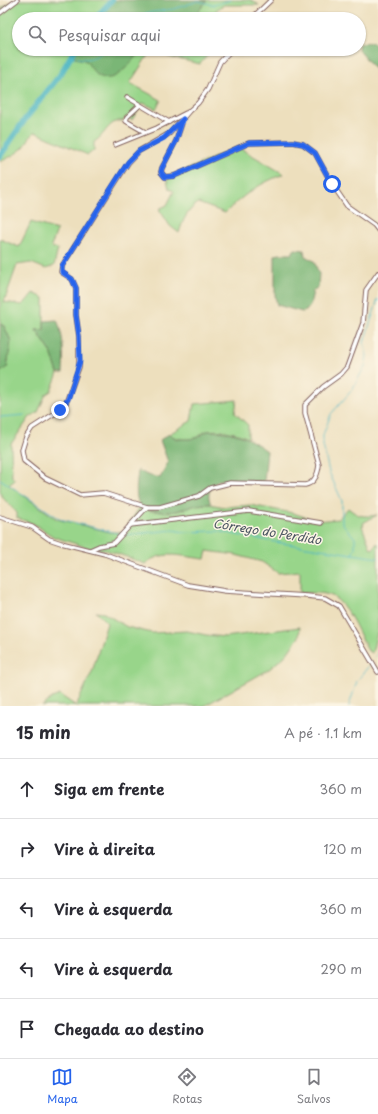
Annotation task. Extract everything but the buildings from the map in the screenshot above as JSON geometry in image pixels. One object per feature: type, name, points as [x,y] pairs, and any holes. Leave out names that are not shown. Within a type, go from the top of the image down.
[{"type":"street","points":[[0,13],[17,0]]},
{"type":"street","points":[[258,12],[271,0]]},
{"type":"street","points":[[226,56],[220,62],[203,98],[164,138],[147,146],[133,156],[64,260],[62,272],[72,279],[76,288],[79,367],[66,403],[60,410],[32,428],[26,437],[22,450],[24,461],[28,466],[45,478],[80,494],[87,495],[100,492],[147,507],[160,507],[199,496],[210,488],[230,483],[305,485],[312,482],[319,465],[305,413],[305,405],[323,387],[341,374],[347,367],[364,321],[366,290],[378,273]]},
{"type":"street","points":[[127,97],[169,122]]},
{"type":"street","points":[[140,105],[127,117],[126,121],[145,132]]},
{"type":"street","points":[[115,145],[169,122],[189,111]]},
{"type":"street","points":[[183,119],[176,141],[162,168],[161,172],[165,177],[174,176],[249,143],[293,142],[303,144],[315,153],[332,184],[347,206],[374,225],[378,230]]},
{"type":"street","points":[[90,550],[99,546],[114,543],[147,507]]},
{"type":"street","points":[[130,525],[249,511],[321,523]]},
{"type":"street","points":[[0,517],[32,527],[55,541],[90,550],[188,585],[226,591],[307,596],[332,601],[339,606],[378,672]]},
{"type":"street","points":[[373,663],[378,663]]},
{"type":"green space","points":[[15,0],[111,0],[104,12],[12,12],[12,56],[80,56],[87,61],[98,76],[122,71],[135,56],[147,56],[130,83],[161,100],[156,109],[143,103],[132,120],[126,117],[123,121],[118,121],[111,125],[94,142],[94,150],[88,155],[35,132],[31,135],[23,148],[0,162],[2,151],[0,149],[0,9]]},
{"type":"green space","points":[[111,0],[206,0],[198,12],[105,12]]},
{"type":"green space","points":[[206,0],[251,0],[259,5],[224,5],[216,10],[216,12],[197,12]]},
{"type":"green space","points":[[366,42],[372,42],[378,48],[378,73],[364,56],[366,56]]},
{"type":"green space","points":[[75,56],[135,56],[129,65],[118,75],[112,78],[99,76],[84,60],[75,58]]},
{"type":"green space","points":[[168,56],[207,56],[200,64]]},
{"type":"green space","points":[[238,147],[284,174],[267,181],[252,190],[225,213],[198,203],[186,216],[179,233],[170,226],[159,209],[167,205],[174,191],[169,189],[166,175],[176,174]]},
{"type":"green space","points":[[31,222],[57,230],[51,247],[58,249],[54,266],[46,269],[31,263],[17,265],[4,302],[23,305],[33,293],[44,298],[44,330],[36,330],[51,352],[58,373],[51,391],[46,394],[38,412],[30,417],[11,444],[12,477],[15,480],[9,485],[57,519],[110,532],[123,532],[140,507],[150,511],[178,511],[196,505],[209,504],[225,507],[250,505],[293,513],[317,521],[338,519],[348,508],[361,516],[377,515],[363,523],[364,525],[362,526],[371,549],[378,543],[378,629],[372,653],[368,651],[344,606],[332,596],[316,593],[300,593],[300,571],[278,573],[262,562],[236,555],[207,551],[205,559],[166,555],[152,559],[145,564],[110,551],[92,549],[54,537],[34,524],[17,518],[17,513],[3,498],[0,492],[0,372],[7,368],[11,341],[4,326],[0,324],[0,239],[19,247]]},
{"type":"green space","points":[[295,249],[304,250],[305,256],[314,261],[319,274],[318,287],[313,291],[310,306],[306,311],[302,312],[277,305],[275,295],[275,255],[291,254]]},
{"type":"green space","points":[[57,320],[63,346],[63,373],[58,373],[51,352],[36,330],[44,330],[44,321]]},
{"type":"green space","points":[[0,324],[4,326],[11,341],[7,368],[0,372]]},
{"type":"green space","points":[[237,400],[235,413],[248,425],[248,438],[217,430],[207,431],[196,438],[189,439],[178,438],[169,434],[191,421],[194,404]]},
{"type":"green space","points":[[207,431],[225,432],[239,435],[252,441],[267,451],[264,482],[219,480],[213,485],[209,494],[211,504],[199,505],[170,512],[155,511],[140,507],[136,494],[138,470],[147,475],[160,478],[168,462],[160,440],[169,434],[177,439],[190,439],[198,437]]},
{"type":"green space","points":[[96,612],[104,613],[127,627],[152,633],[187,631],[225,637],[300,627],[299,637],[286,655],[268,670],[204,706],[76,706],[92,672],[107,623]]},
{"type":"green space","points":[[60,695],[76,706],[42,706],[52,698]]},
{"type":"waterway","points":[[101,12],[112,0]]},
{"type":"waterway","points":[[153,12],[174,9],[198,1],[214,5],[231,0]]},
{"type":"waterway","points":[[70,56],[81,59],[96,56]]},
{"type":"waterway","points":[[0,156],[26,118],[60,75],[71,56]]},
{"type":"waterway","points":[[352,554],[355,549],[355,538],[342,523],[342,501],[329,472],[323,445],[323,435],[331,414],[352,390],[365,366],[367,356],[364,342],[378,299]]},
{"type":"waterway","points":[[0,417],[26,415]]},
{"type":"waterway","name":"Córrego do Perdido","points":[[0,479],[60,519],[121,534]]},
{"type":"waterway","name":"Córrego do Perdido","points":[[124,535],[173,530],[184,532],[217,531],[275,542],[378,558]]},
{"type":"waterway","points":[[376,656],[378,651]]},
{"type":"waterway","points":[[349,706],[357,681],[371,663]]},
{"type":"route","points":[[60,410],[68,399],[80,361],[75,282],[63,274],[61,269],[64,260],[86,229],[128,162],[139,151],[164,138],[183,119],[180,132],[162,168],[162,175],[165,177],[169,178],[174,176],[249,143],[293,142],[303,144],[315,153],[332,184]]}]
